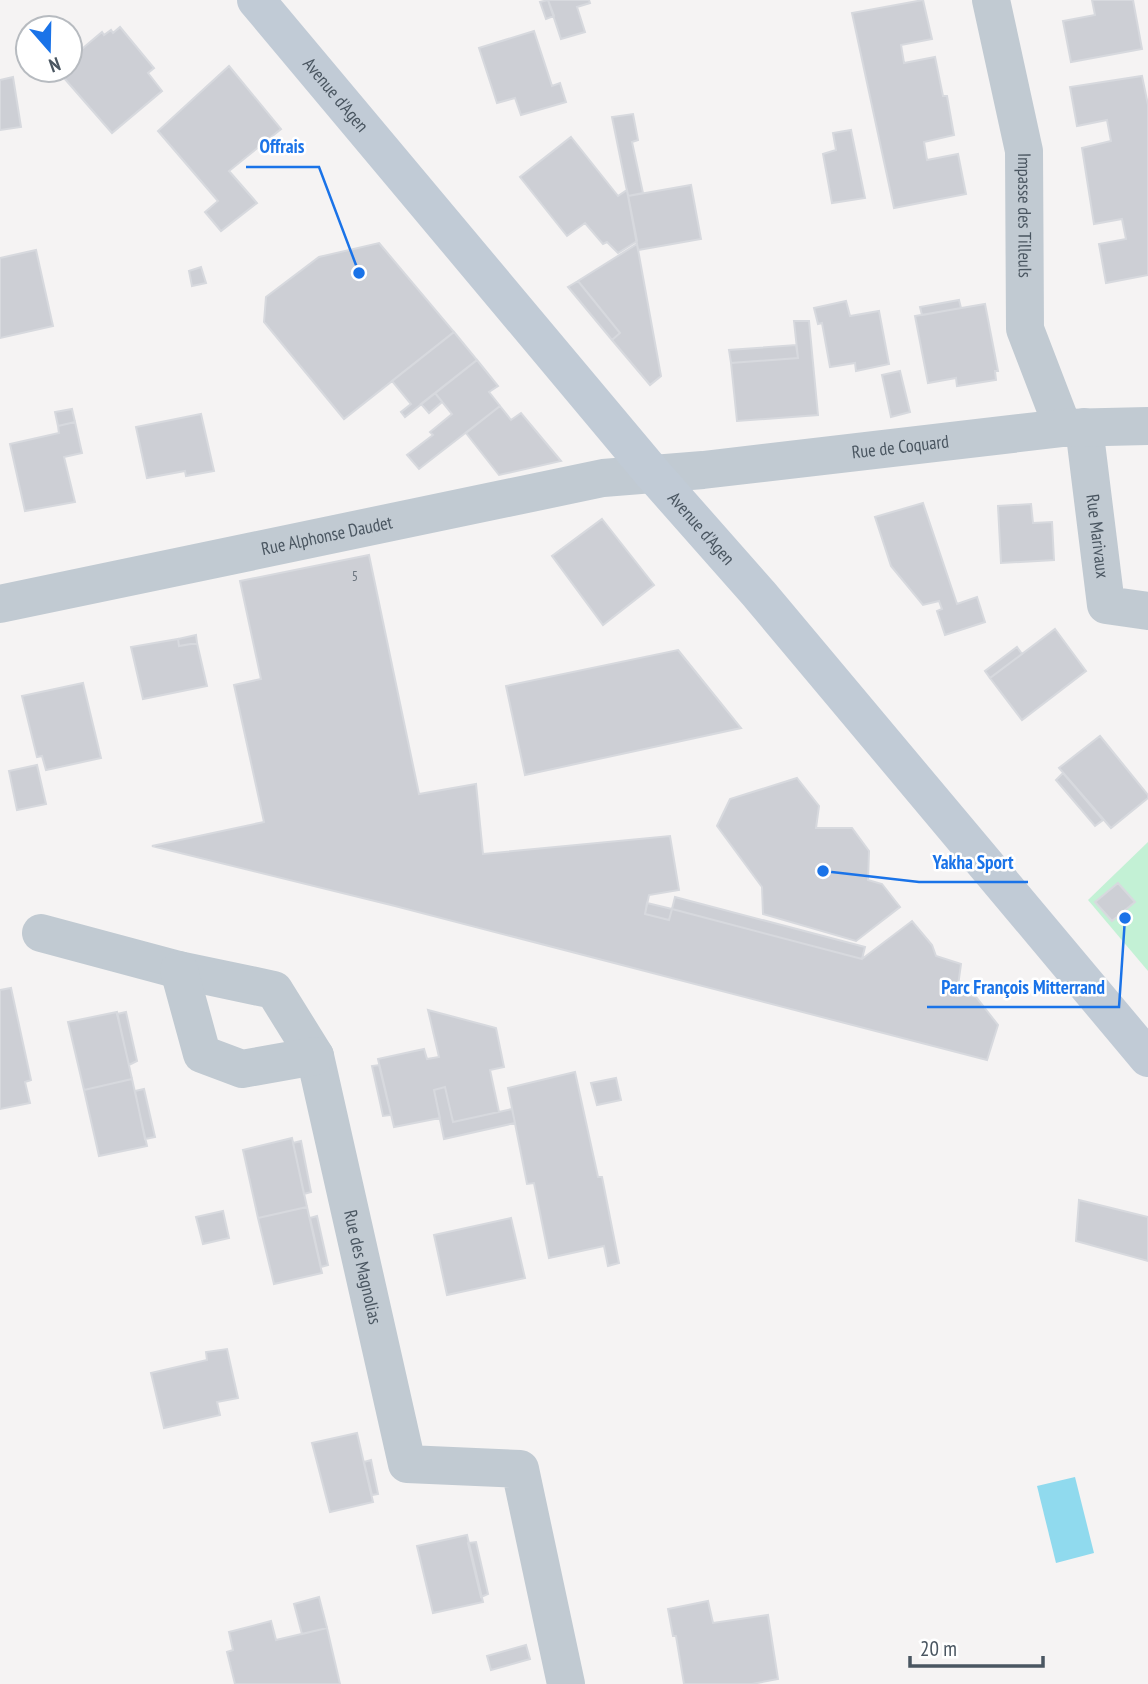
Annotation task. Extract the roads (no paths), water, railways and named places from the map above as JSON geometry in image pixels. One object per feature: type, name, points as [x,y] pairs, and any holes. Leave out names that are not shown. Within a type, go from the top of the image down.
[{"type":"main road","name":"Avenue d'Agen","points":[[256,0],[654,475],[760,594],[1148,1058]]},
{"type":"street","name":"Impasse des Tilleuls","points":[[991,0],[1024,151],[1025,329],[1073,428]]},
{"type":"street","name":"Rue de Coquard","points":[[654,475],[1073,428],[1148,426]]},
{"type":"street","name":"Rue Marivaux","points":[[1073,428],[1106,605],[1148,611]]},
{"type":"street","name":"Rue Alphonse Daudet","points":[[0,604],[587,481],[654,475]]},
{"type":"street","name":"Rue des Magnolias","points":[[41,933],[179,970],[274,990],[315,1056],[407,1464],[520,1469],[566,1684]]},
{"type":"street","points":[[179,970],[202,1054],[243,1069],[315,1056]]},
{"type":"water","points":[[1075,1477],[1094,1553],[1056,1563],[1037,1486]]},
{"type":"place","name":"Offrais","points":[[359,273]]},
{"type":"place","name":"Yakha Sport","points":[[823,871]]},
{"type":"place","name":"Parc François Mitterrand","points":[[1125,918]]}]
